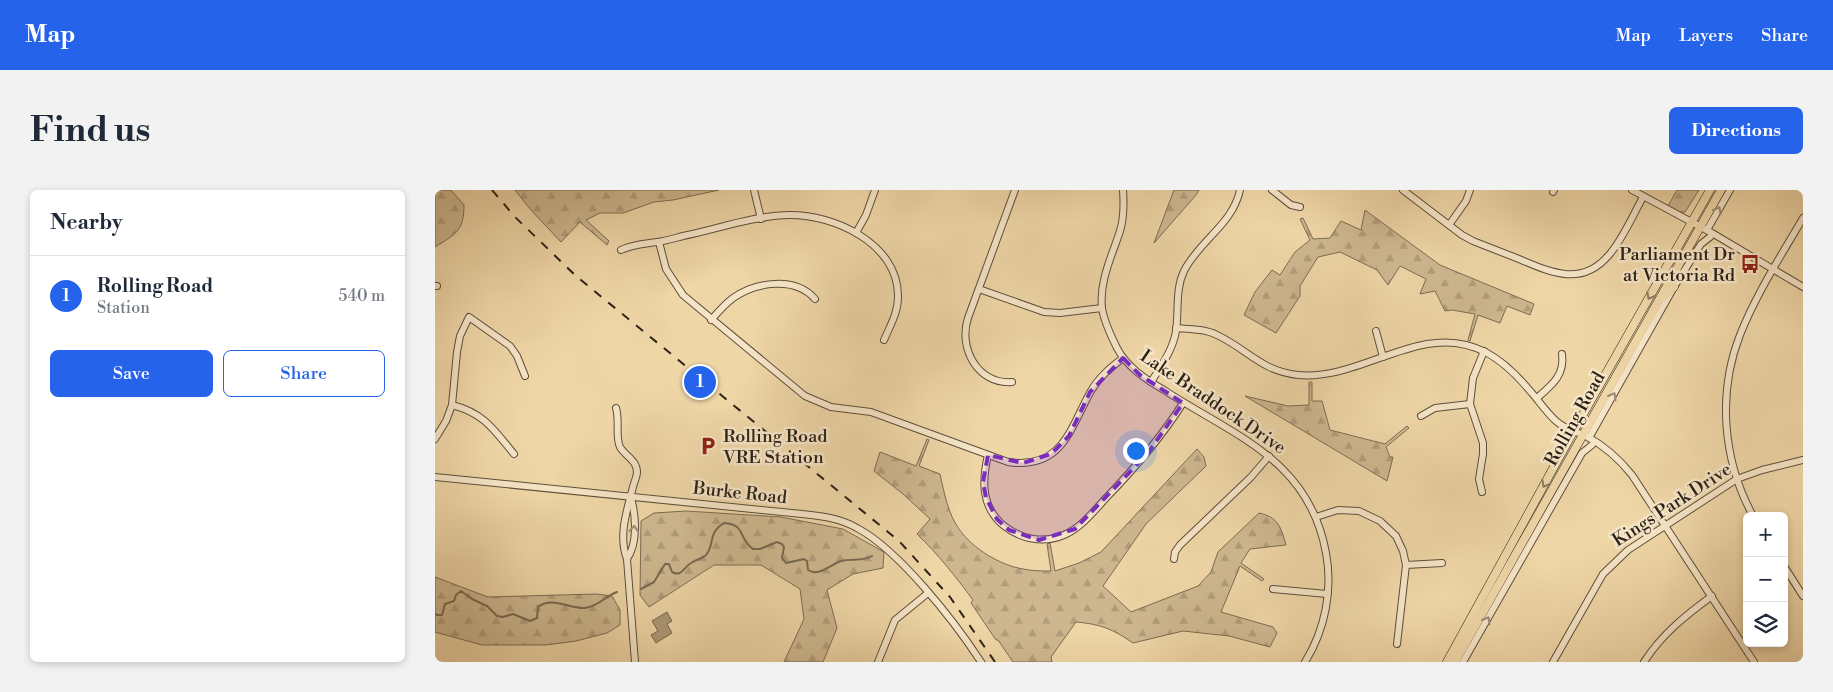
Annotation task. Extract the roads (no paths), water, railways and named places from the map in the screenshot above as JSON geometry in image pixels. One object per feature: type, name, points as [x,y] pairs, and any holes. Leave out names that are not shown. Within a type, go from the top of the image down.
[{"type":"main road","name":"Rolling Road","points":[[1447,662],[1573,432],[1711,190]]},
{"type":"main road","name":"Rolling Road","points":[[1455,662],[1586,439],[1658,303],[1704,231],[1721,190]]},
{"type":"main road","points":[[1658,303],[1675,287]]},
{"type":"street","points":[[753,190],[761,219]]},
{"type":"street","points":[[856,233],[866,215],[875,190]]},
{"type":"street","points":[[1012,382],[997,382],[978,369],[969,356],[965,342],[965,331],[968,318],[1015,190]]},
{"type":"street","name":"Lake Braddock Drive","points":[[1123,190],[1122,221],[1106,273],[1102,308],[1111,336],[1123,358],[1140,375],[1251,443],[1286,471],[1299,487],[1316,517],[1327,556],[1327,594],[1321,627],[1305,662]]},
{"type":"street","points":[[1151,382],[1171,347],[1176,328],[1179,289],[1184,272],[1191,258],[1229,217],[1236,204],[1240,190]]},
{"type":"street","points":[[1273,190],[1291,205],[1300,207]]},
{"type":"street","points":[[1403,190],[1473,241],[1558,274],[1574,274],[1595,267],[1607,257],[1643,196]]},
{"type":"street","points":[[1449,225],[1466,201],[1470,190]]},
{"type":"street","points":[[1632,190],[1803,287]]},
{"type":"street","name":"Rolling Road","points":[[1463,662],[1582,453],[1586,439],[1701,244],[1704,231],[1730,190]]},
{"type":"street","points":[[621,250],[629,246],[659,242],[761,219],[788,215],[811,217],[834,223],[856,233],[885,257],[892,268],[898,290],[897,308],[884,340]]},
{"type":"street","points":[[1751,512],[1742,494],[1731,458],[1727,431],[1726,403],[1729,374],[1743,326],[1803,218]]},
{"type":"street","points":[[659,242],[666,269],[677,288],[689,302],[811,399],[831,407],[871,412],[1008,462],[1023,463],[1040,460],[1059,448],[1069,436],[1097,382],[1123,358]]},
{"type":"street","points":[[711,320],[734,298],[746,290],[759,286],[773,284],[790,286],[805,291],[815,300]]},
{"type":"street","points":[[979,289],[1044,312],[1102,308]]},
{"type":"street","points":[[435,439],[446,422],[452,405],[460,336],[469,317],[510,346],[517,356],[525,376]]},
{"type":"street","points":[[1176,328],[1213,333],[1258,362],[1276,370],[1295,374],[1337,372],[1417,346],[1436,343],[1462,344],[1483,351],[1508,366],[1555,420],[1618,460],[1632,475],[1755,662]]},
{"type":"street","points":[[1376,331],[1383,357]]},
{"type":"street","points":[[1482,492],[1479,479],[1483,443],[1470,404],[1473,378],[1483,351]]},
{"type":"street","points":[[1537,398],[1558,378],[1563,366],[1562,354]]},
{"type":"street","points":[[988,455],[983,475],[984,490],[988,505],[997,519],[1009,530],[1023,537],[1039,540],[1056,538],[1069,533],[1080,525],[1131,472],[1159,439],[1183,403]]},
{"type":"street","points":[[1421,416],[1435,408],[1470,404]]},
{"type":"street","points":[[452,405],[464,408],[484,418],[514,454]]},
{"type":"street","points":[[616,408],[619,417],[618,436],[620,446],[632,459],[637,468],[637,476],[625,512],[622,548],[627,559],[635,662]]},
{"type":"street","points":[[1174,559],[1175,552],[1180,545],[1251,477],[1269,456]]},
{"type":"street","name":"Kings Park Drive","points":[[1553,662],[1603,574],[1628,550],[1665,524],[1737,479],[1761,470],[1803,460]]},
{"type":"street","name":"Burke Road","points":[[435,478],[825,517],[845,522],[866,533],[888,550],[928,594],[981,662]]},
{"type":"street","points":[[627,559],[632,551],[635,513],[631,497]]},
{"type":"street","points":[[1316,517],[1330,512],[1359,511],[1374,517],[1386,525],[1395,536],[1403,551],[1406,565],[1397,644]]},
{"type":"street","points":[[1406,565],[1442,563]]},
{"type":"street","points":[[1788,572],[1803,596]]},
{"type":"street","points":[[1273,589],[1327,594]]},
{"type":"street","points":[[878,662],[895,620],[928,594]]},
{"type":"street","points":[[1644,662],[1664,636],[1677,623],[1712,596]]},
{"type":"waterway","points":[[641,589],[654,582],[665,564],[669,564],[672,572],[678,573],[705,556],[710,548],[715,531],[724,523],[736,526],[745,541],[753,549],[760,549],[777,542],[782,544],[784,547],[782,558],[786,563],[804,559],[807,561],[808,570],[812,572],[820,571],[841,561],[865,559],[872,556]]},
{"type":"waterway","points":[[435,614],[442,615],[445,604],[454,601],[456,595],[461,591],[487,606],[497,616],[503,617],[513,614],[530,621],[537,618],[538,607],[543,604],[555,603],[585,608],[594,606],[617,592]]},
{"type":"railway","points":[[492,190],[515,217],[576,276],[899,541],[950,597],[995,662]]},
{"type":"place","name":"Parliament Dr at Victoria Rd","points":[[1750,264]]},
{"type":"place","name":"Rolling Road","points":[[700,382]]},
{"type":"place","name":"Rolling Road VRE Station","points":[[708,446]]}]
